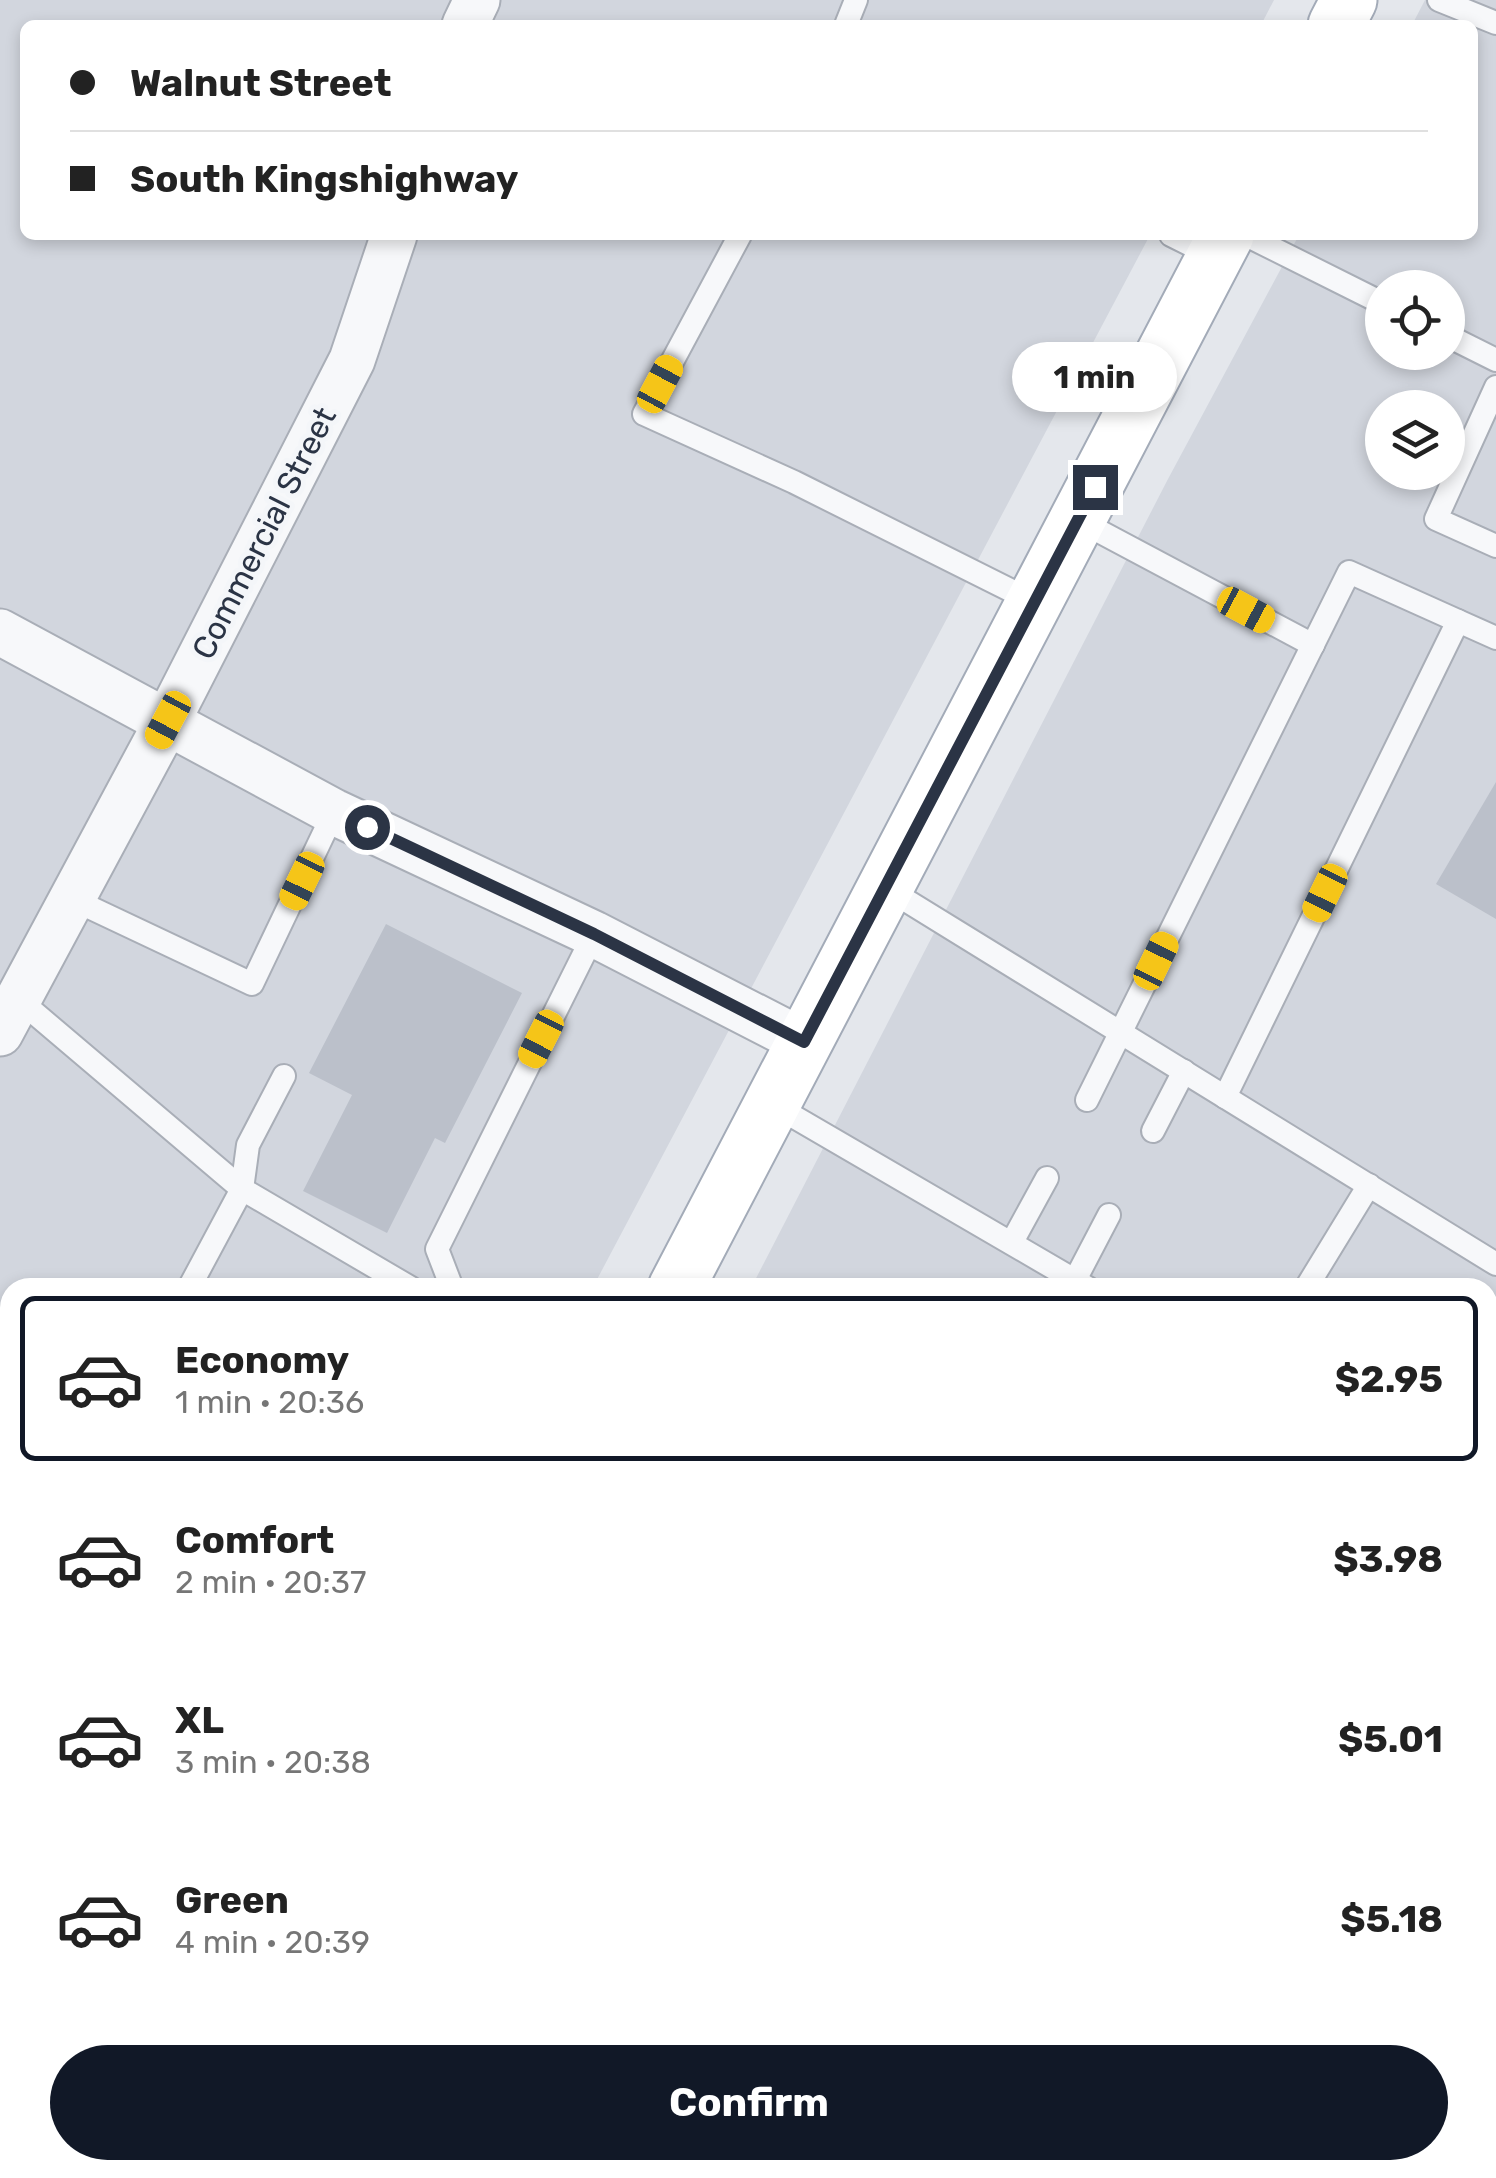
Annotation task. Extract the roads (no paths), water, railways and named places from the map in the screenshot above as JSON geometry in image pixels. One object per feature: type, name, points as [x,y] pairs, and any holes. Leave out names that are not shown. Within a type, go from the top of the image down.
[{"type":"main road","points":[[681,1278],[1078,520],[1215,240]]},
{"type":"street","name":"Commercial Street","points":[[9,1016],[168,720],[352,360],[392,240]]},
{"type":"street","points":[[0,632],[334,812],[594,934],[804,1042]]},
{"type":"lane","points":[[1440,0],[1496,24]]},
{"type":"lane","points":[[737,240],[644,414],[794,482],[1034,602]]},
{"type":"lane","points":[[1215,240],[1365,297]]},
{"type":"lane","points":[[1465,344],[1496,360]]},
{"type":"lane","points":[[1496,388],[1436,519],[1496,546]]},
{"type":"lane","points":[[1078,520],[1313,645]]},
{"type":"lane","points":[[1087,1100],[1350,572],[1496,638]]},
{"type":"lane","points":[[1225,1097],[1458,621]]},
{"type":"lane","points":[[72,899],[252,984],[334,812]]},
{"type":"lane","points":[[885,887],[1496,1264]]},
{"type":"lane","points":[[448,1278],[436,1249],[594,934]]},
{"type":"lane","points":[[9,1016],[242,1188],[394,1278]]},
{"type":"lane","points":[[1153,1131],[1184,1071]]},
{"type":"lane","points":[[193,1278],[242,1188],[248,1145],[284,1076]]},
{"type":"lane","points":[[772,1104],[1072,1278]]},
{"type":"lane","points":[[1012,1242],[1048,1178]]},
{"type":"lane","points":[[1312,1278],[1368,1185]]},
{"type":"lane","points":[[1084,1278],[1109,1215]]}]
